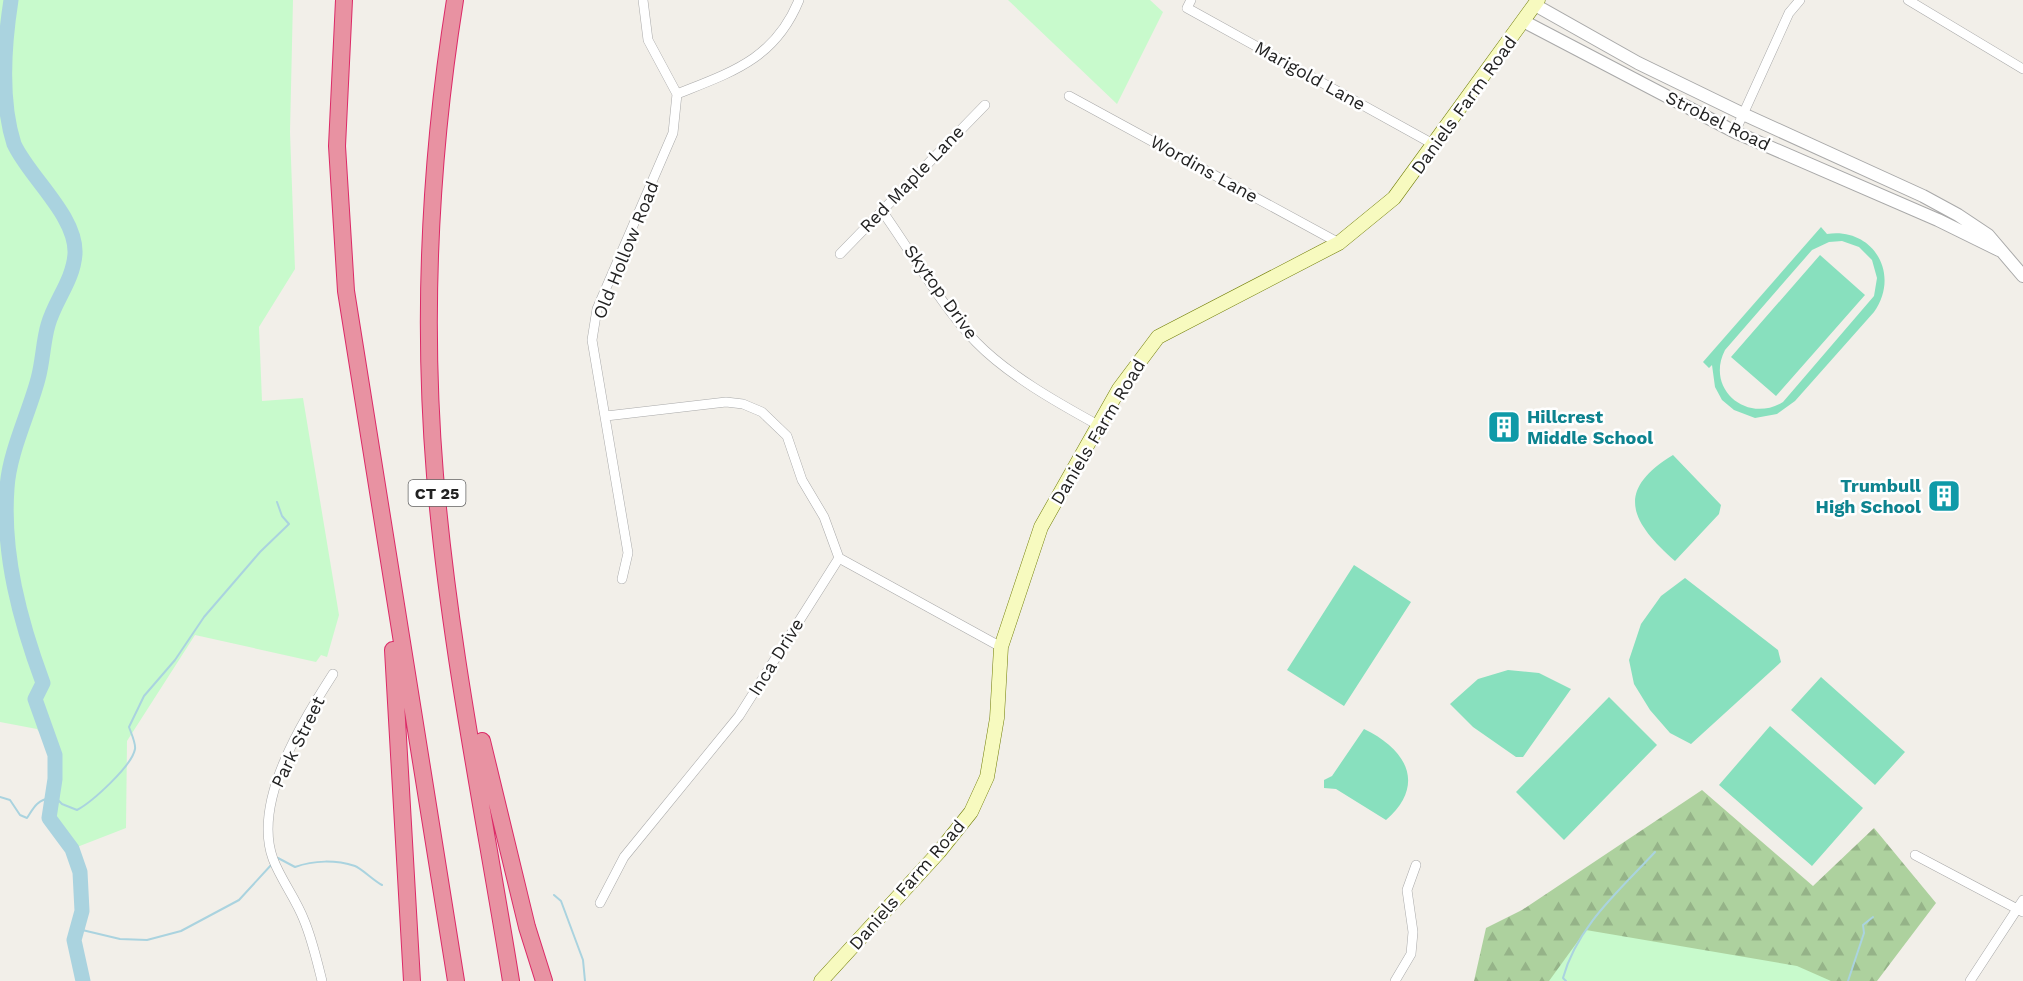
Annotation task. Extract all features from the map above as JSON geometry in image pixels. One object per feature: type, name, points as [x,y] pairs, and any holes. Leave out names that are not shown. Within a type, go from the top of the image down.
[{"type":"highway","points":[[344,0],[338,126],[341,237],[350,326],[456,981]]},
{"type":"highway","name":"CT 25","points":[[455,0],[436,149],[429,301],[433,443],[449,595],[511,981]]},
{"type":"highway","points":[[378,503],[395,681],[412,981]]},
{"type":"highway","points":[[449,595],[521,903],[544,981]]},
{"type":"main road","name":"Daniels Farm Road","points":[[821,981],[939,852],[971,812],[987,777],[997,718],[1001,647],[1041,527],[1119,389],[1158,337],[1339,243],[1394,198],[1525,22],[1537,2]]},
{"type":"street","points":[[643,0],[648,40],[677,94],[739,69],[762,53],[781,34],[799,0]]},
{"type":"street","points":[[1735,132],[1790,12],[1800,0]]},
{"type":"street","points":[[1908,0],[2023,69]]},
{"type":"street","name":"Strobel Road","points":[[1537,2],[1638,63],[1743,114],[1923,196],[1988,235],[2023,276]]},
{"type":"street","name":"Marigold Lane","points":[[1189,4],[1433,144]]},
{"type":"street","name":"Strobel Road","points":[[1525,22],[1735,132],[1916,210],[1999,250]]},
{"type":"street","name":"Old Hollow Road","points":[[622,579],[628,554],[592,340],[597,309],[673,132],[677,94]]},
{"type":"street","name":"Wordins Lane","points":[[1069,96],[1339,243]]},
{"type":"street","name":"Red Maple Lane","points":[[840,254],[985,105]]},
{"type":"street","points":[[1916,210],[1923,196]]},
{"type":"street","name":"Skytop Drive","points":[[882,211],[946,304],[977,343],[1051,398],[1098,425]]},
{"type":"street","points":[[606,416],[726,402],[762,411],[788,436],[802,480],[824,517],[839,558],[1001,647]]},
{"type":"street","name":"Inca Drive","points":[[600,903],[624,857],[739,716],[839,558]]},
{"type":"street","name":"Park Street","points":[[322,981],[304,919],[274,862],[268,815],[271,799],[294,746],[333,674]]},
{"type":"street","points":[[1915,855],[2020,910]]},
{"type":"street","points":[[1395,981],[1411,954],[1413,932],[1407,890],[1416,865]]},
{"type":"street","points":[[1970,981],[2020,910],[2023,900]]},
{"type":"green space","points":[[0,0],[293,0],[290,132],[295,269],[259,327],[262,401],[303,398],[339,615],[327,657],[321,655],[316,662],[195,635],[127,741],[126,828],[72,849],[49,818],[49,746],[37,729],[0,722]]},
{"type":"green space","points":[[1008,0],[1150,0],[1163,12],[1117,104]]},
{"type":"green space","points":[[1821,227],[1827,234],[1843,234],[1858,238],[1878,256],[1885,283],[1882,297],[1874,312],[1795,401],[1777,414],[1755,418],[1734,410],[1722,400],[1715,387],[1712,365],[1709,368],[1703,362]],"holes":[[[1842,241],[1859,247],[1872,260],[1877,278],[1874,296],[1783,402],[1769,408],[1756,409],[1733,399],[1725,389],[1721,378],[1720,364],[1725,350],[1812,250],[1829,242]]]},
{"type":"green space","points":[[1820,255],[1865,295],[1776,396],[1731,357]]},
{"type":"green space","points":[[1673,455],[1721,505],[1719,514],[1675,561],[1648,533],[1639,520],[1635,507],[1636,494],[1642,481],[1654,468]]},
{"type":"green space","points":[[1354,565],[1411,602],[1344,706],[1287,670]]},
{"type":"green space","points":[[1685,578],[1778,650],[1781,662],[1691,744],[1670,733],[1650,710],[1634,684],[1629,660],[1641,624],[1661,596]]},
{"type":"green space","points":[[1508,670],[1539,673],[1571,689],[1523,757],[1516,757],[1473,727],[1450,704],[1478,679]]},
{"type":"green space","points":[[1821,677],[1905,752],[1875,785],[1791,710]]},
{"type":"green space","points":[[1609,697],[1657,745],[1564,840],[1516,792]]},
{"type":"green space","points":[[1770,726],[1863,808],[1812,866],[1719,785]]},
{"type":"green space","points":[[1364,729],[1391,747],[1406,768],[1408,781],[1406,793],[1399,807],[1386,820],[1336,789],[1324,788],[1324,780],[1332,776]]},
{"type":"green space","points":[[1702,790],[1813,886],[1874,828],[1936,903],[1877,981],[1474,981],[1486,928],[1522,910]]},
{"type":"green space","points":[[1586,930],[1797,966],[1831,981],[1549,981]]},
{"type":"waterway","points":[[11,0],[5,91],[14,144],[61,211],[74,240],[74,264],[48,325],[38,379],[11,461],[6,513],[10,562],[20,611],[43,683],[35,699],[55,755],[55,779],[49,818],[72,849],[80,872],[82,911],[74,940],[83,981]]},
{"type":"waterway","points":[[52,794],[62,804],[77,810],[101,792],[127,765],[135,749],[129,727],[144,696],[175,660],[204,617],[260,552],[289,524],[282,516],[277,502]]},
{"type":"waterway","points":[[0,797],[10,800],[20,815],[27,818],[39,802],[51,798]]},
{"type":"waterway","points":[[1566,981],[1563,978],[1570,959],[1589,925],[1655,852]]},
{"type":"waterway","points":[[276,860],[278,858],[295,867],[317,862],[348,864],[358,867],[382,885]]},
{"type":"waterway","points":[[78,929],[120,939],[147,940],[181,931],[239,900],[272,864]]},
{"type":"waterway","points":[[554,895],[561,901],[583,960],[585,981]]},
{"type":"waterway","points":[[1848,981],[1864,933],[1863,925],[1873,917]]},
{"type":"place","name":"Hillcrest Middle School","points":[[1504,427]]},
{"type":"place","name":"Trumbull High School","points":[[1944,496]]}]
